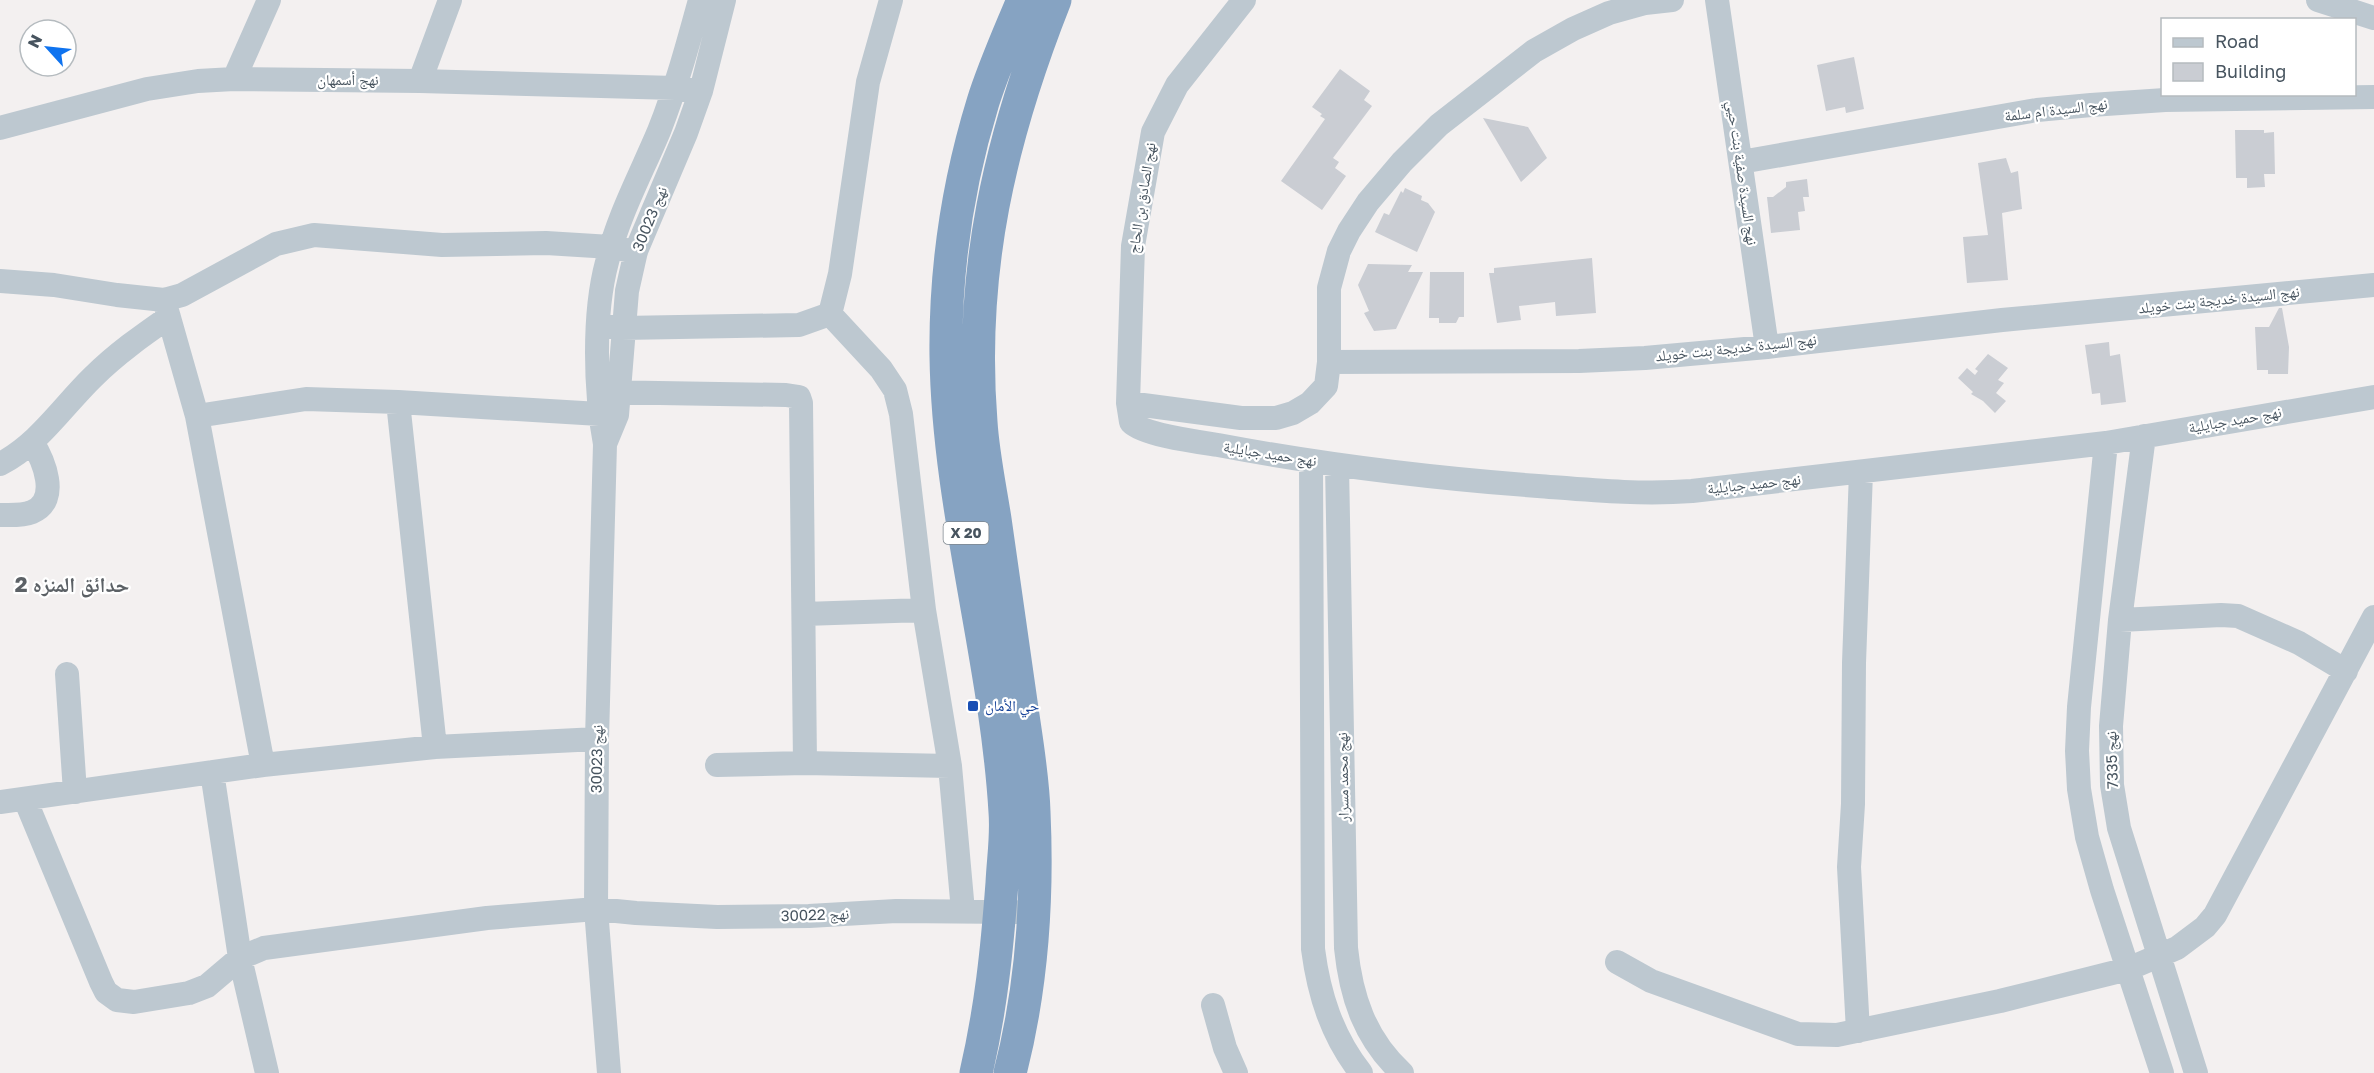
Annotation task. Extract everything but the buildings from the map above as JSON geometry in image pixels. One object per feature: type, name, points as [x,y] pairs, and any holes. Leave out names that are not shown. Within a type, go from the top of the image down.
[{"type":"highway","name":"X 20","points":[[976,1073],[996,968],[1006,816],[1000,750],[950,429],[946,355],[949,271],[962,188],[983,102],[1023,0]]},
{"type":"highway","name":"X 20","points":[[1010,1073],[1030,975],[1034,913],[1034,811],[981,423],[978,354],[981,272],[993,194],[1020,95],[1054,0]]},
{"type":"street","points":[[234,79],[269,0]]},
{"type":"street","points":[[420,81],[450,0]]},
{"type":"street","name":"نهج 30023","points":[[609,1073],[596,909],[597,739],[605,444],[611,326],[602,291],[618,225],[675,88],[700,0]]},
{"type":"street","name":"نهج 30023","points":[[611,326],[627,291],[636,252],[686,133],[701,91],[724,0]]},
{"type":"street","points":[[830,315],[840,274],[868,82],[891,0]]},
{"type":"street","name":"نهج الصادق بن الحاج","points":[[1130,414],[1133,246],[1153,132],[1177,85],[1244,0]]},
{"type":"street","points":[[1130,414],[1276,418],[1293,413],[1310,403],[1326,386],[1329,362],[1329,288],[1340,251],[1349,231],[1368,202],[1402,162],[1439,125],[1534,51],[1573,29],[1609,13],[1645,3],[1672,0]]},
{"type":"street","name":"نهج السيدة صفية بنت حيي","points":[[1717,0],[1767,347]]},
{"type":"street","points":[[2318,0],[2374,18]]},
{"type":"street","name":"نهج أسمهان","points":[[0,128],[147,89],[198,81],[234,79],[420,81],[675,88],[701,91]]},
{"type":"street","name":"نهج السيدة ام سلمة","points":[[1741,162],[2037,110],[2165,100],[2374,97]]},
{"type":"street","points":[[0,465],[12,459],[32,442],[93,376],[182,295],[276,244],[314,235],[442,246],[546,243],[611,247],[636,252]]},
{"type":"street","points":[[0,281],[54,285],[117,295],[166,308]]},
{"type":"street","name":"نهج السيدة خديجة بنت خويلد","points":[[1329,362],[1579,361],[1645,358],[1767,347],[2002,320],[2374,285]]},
{"type":"street","points":[[166,308],[197,416],[262,765]]},
{"type":"street","points":[[611,326],[799,325],[830,315]]},
{"type":"street","points":[[830,315],[865,351],[895,390],[901,414],[924,610],[950,766],[963,911]]},
{"type":"street","points":[[197,416],[306,399],[608,403],[786,395],[799,397],[801,403],[805,763]]},
{"type":"street","name":"نهج حميد جبايلية","points":[[1130,414],[1144,430],[1197,442],[1311,461],[1484,482],[1647,494],[1692,492],[2106,443],[2374,397]]},
{"type":"street","points":[[398,402],[435,747]]},
{"type":"street","name":"نهج 7335","points":[[2144,436],[2120,620],[2111,726],[2112,786],[2119,828],[2196,1073]]},
{"type":"street","points":[[0,515],[22,515],[35,511],[43,504],[48,489],[48,479],[45,466],[32,442]]},
{"type":"street","points":[[2106,443],[2081,684],[2077,751],[2079,789],[2087,837],[2162,1073]]},
{"type":"street","name":"نهج محمد مسرار","points":[[1311,461],[1313,949],[1317,982],[1327,1014],[1341,1044],[1362,1073]]},
{"type":"street","name":"نهج محمد مسرار","points":[[1337,465],[1346,948],[1349,980],[1358,1010],[1371,1037],[1401,1073]]},
{"type":"street","points":[[1858,1031],[1849,867],[1853,804],[1854,663],[1861,472]]},
{"type":"street","points":[[804,614],[924,610]]},
{"type":"street","points":[[2120,620],[2238,616],[2299,643],[2346,671]]},
{"type":"street","points":[[1617,962],[1651,981],[1798,1034],[1837,1035],[2000,1001],[2128,969],[2158,957],[2189,940],[2215,915],[2374,617]]},
{"type":"street","points":[[67,674],[75,792]]},
{"type":"street","points":[[0,802],[262,765],[435,747],[597,739]]},
{"type":"street","points":[[717,765],[805,763],[950,766]]},
{"type":"street","points":[[212,772],[240,958],[267,1073]]},
{"type":"street","name":"نهج 30022","points":[[25,800],[106,992],[117,1000],[134,1002],[189,993],[207,986],[240,958],[264,948],[488,918],[596,909],[717,917],[963,911],[1034,913]]},
{"type":"street","points":[[1213,1005],[1225,1048],[1236,1073]]},
{"type":"place","name":"حي الأمان","points":[[973,706]]},
{"type":"district","name":"حدائق المنزه 2","points":[[72,585]]}]
